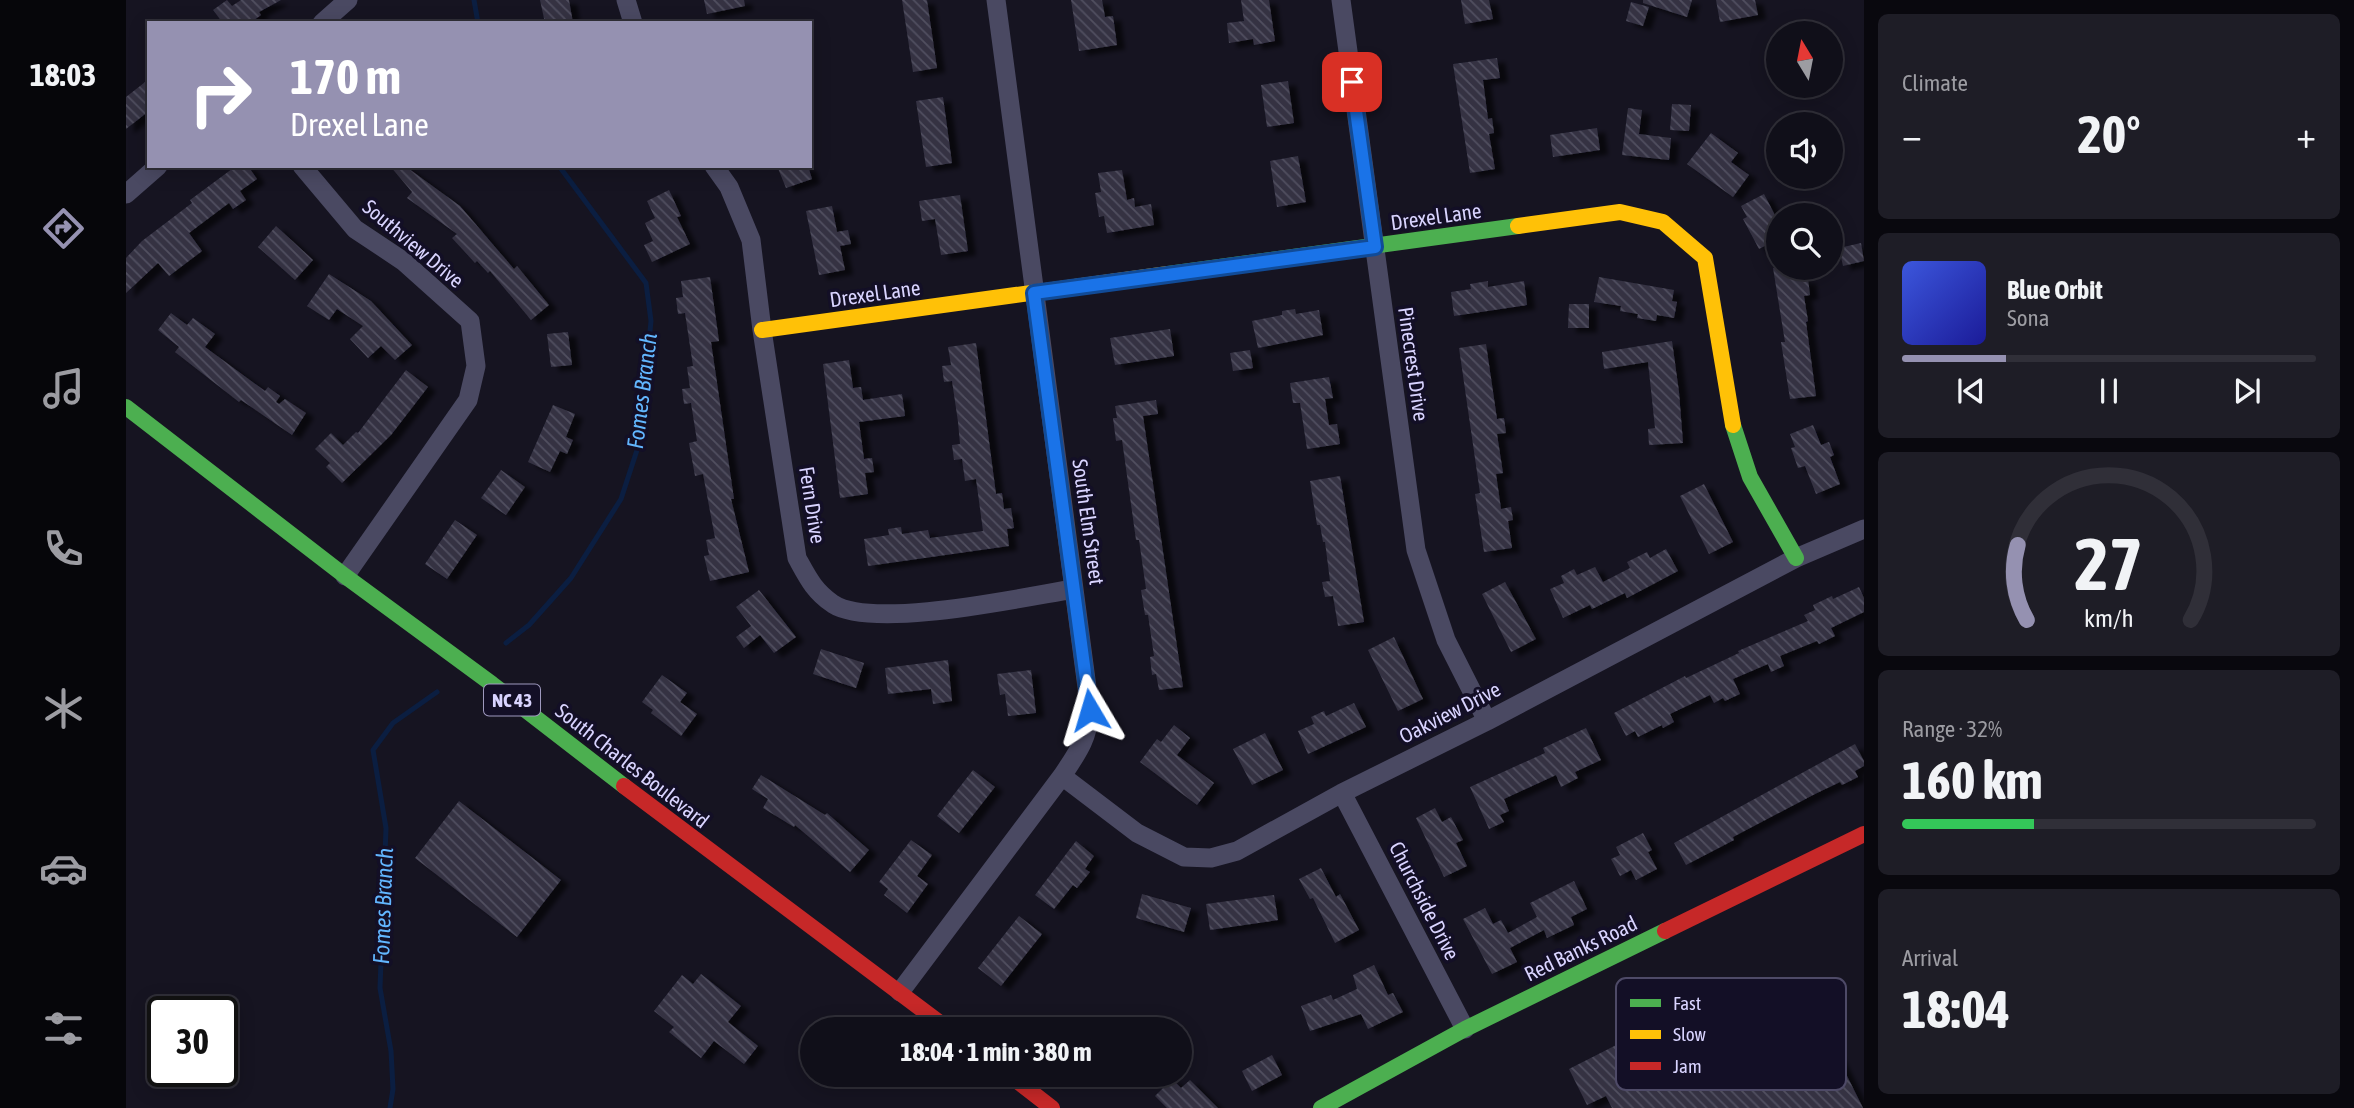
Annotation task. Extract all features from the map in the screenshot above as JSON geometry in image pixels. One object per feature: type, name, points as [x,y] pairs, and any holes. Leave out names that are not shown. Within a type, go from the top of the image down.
[{"type":"street","points":[[324,21],[348,0]]},
{"type":"street","points":[[626,0],[632,21]]},
{"type":"street","name":"South Elm Street","points":[[900,992],[1083,747],[1090,710],[996,0]]},
{"type":"street","name":"Pinecrest Drive","points":[[1341,0],[1416,550],[1446,640],[1487,721]]},
{"type":"street","points":[[126,194],[156,168]]},
{"type":"street","name":"Southview Drive","points":[[304,168],[355,229],[403,261],[470,321],[476,366],[468,400],[345,576]]},
{"type":"street","name":"Fern Drive","points":[[716,168],[729,187],[751,240],[797,558],[812,587],[836,606],[870,614],[904,615],[1074,589]]},
{"type":"street","name":"Drexel Lane","points":[[762,330],[1620,212],[1664,222],[1705,258],[1734,428],[1750,477],[1796,558]]},
{"type":"street","name":"South Charles Boulevard","points":[[126,407],[345,576],[932,1017]]},
{"type":"street","name":"Oakview Drive","points":[[1062,776],[1137,834],[1184,857],[1211,858],[1237,851],[1342,793],[1487,721],[1796,558],[1864,529]]},
{"type":"street","name":"Churchside Drive","points":[[1342,793],[1465,1030]]},
{"type":"street","name":"Red Banks Road","points":[[1321,1108],[1465,1030],[1864,834]]},
{"type":"street","points":[[1025,1087],[1052,1108]]},
{"type":"building","points":[[227,0],[232,6],[241,0],[281,0],[259,12],[261,15],[253,21],[221,21],[213,10]]},
{"type":"building","points":[[540,0],[569,0],[573,21],[545,21]]},
{"type":"building","points":[[704,0],[744,0],[745,6],[707,14]]},
{"type":"building","points":[[902,0],[927,0],[937,68],[913,72]]},
{"type":"building","points":[[1071,0],[1102,0],[1105,17],[1113,16],[1117,45],[1079,51]]},
{"type":"building","points":[[1241,0],[1269,0],[1275,41],[1254,45],[1253,39],[1229,43],[1227,23],[1244,21]]},
{"type":"building","points":[[1461,0],[1489,0],[1493,19],[1465,24]]},
{"type":"building","points":[[1643,0],[1692,0],[1687,17],[1643,3]]},
{"type":"building","points":[[1716,0],[1755,0],[1758,15],[1720,22]]},
{"type":"building","points":[[1631,2],[1649,7],[1643,26],[1626,21]]},
{"type":"building","points":[[1497,58],[1500,78],[1483,80],[1488,119],[1492,118],[1494,133],[1489,134],[1495,169],[1470,173],[1453,64]]},
{"type":"building","points":[[147,81],[147,113],[126,129],[126,97]]},
{"type":"building","points":[[1288,81],[1294,123],[1267,127],[1261,85]]},
{"type":"building","points":[[943,97],[952,163],[926,167],[916,101]]},
{"type":"building","points":[[1672,104],[1691,105],[1689,131],[1670,130]]},
{"type":"building","points":[[1628,108],[1642,110],[1639,134],[1671,138],[1669,160],[1622,155]]},
{"type":"building","points":[[1597,128],[1600,150],[1553,157],[1550,135]]},
{"type":"building","points":[[1711,133],[1738,153],[1731,162],[1749,175],[1733,197],[1687,164]]},
{"type":"building","points":[[1298,156],[1306,202],[1277,207],[1270,161]]},
{"type":"building","points":[[233,168],[249,168],[257,179],[240,191],[246,200],[233,209],[229,203],[189,233],[202,251],[169,276],[158,263],[126,293],[126,258],[142,241],[192,203],[190,200]]},
{"type":"building","points":[[392,168],[408,168],[460,206],[514,269],[517,266],[549,305],[531,320],[490,271],[488,273],[477,261],[475,263],[452,238],[457,234],[407,198],[412,192]]},
{"type":"building","points":[[778,168],[809,168],[812,179],[786,188]]},
{"type":"building","points":[[1122,170],[1127,200],[1134,198],[1135,207],[1151,204],[1154,225],[1107,233],[1104,216],[1099,217],[1095,193],[1101,192],[1098,173]]},
{"type":"building","points":[[669,190],[681,216],[677,217],[690,244],[652,262],[644,245],[653,241],[645,223],[655,218],[647,201]]},
{"type":"building","points":[[1764,194],[1769,203],[1766,203],[1766,245],[1759,249],[1743,219],[1747,217],[1741,206]]},
{"type":"building","points":[[960,195],[968,251],[941,255],[935,219],[922,221],[919,201]]},
{"type":"building","points":[[832,206],[837,232],[848,230],[851,244],[840,246],[845,270],[819,275],[806,211]]},
{"type":"building","points":[[276,226],[313,260],[295,280],[258,247]]},
{"type":"building","points":[[1861,243],[1864,261],[1843,266],[1843,247]]},
{"type":"building","points":[[329,274],[371,301],[412,345],[395,360],[381,346],[368,358],[350,339],[363,326],[337,309],[329,320],[307,306]]},
{"type":"building","points":[[710,277],[719,341],[711,342],[734,499],[731,499],[749,572],[710,581],[704,556],[709,555],[706,540],[715,538],[703,474],[695,476],[689,443],[697,441],[691,403],[684,404],[682,389],[690,388],[687,367],[693,366],[685,313],[678,314],[676,298],[683,297],[681,281]]},
{"type":"building","points":[[1599,277],[1674,290],[1672,301],[1677,302],[1674,318],[1657,315],[1656,321],[1637,318],[1638,314],[1620,311],[1621,306],[1594,302]]},
{"type":"building","points":[[1775,280],[1808,280],[1810,295],[1804,296],[1816,396],[1790,399],[1781,342],[1785,342]]},
{"type":"building","points":[[1488,281],[1488,287],[1524,281],[1527,305],[1454,316],[1451,292],[1471,289],[1470,284]]},
{"type":"building","points":[[1569,304],[1589,304],[1589,328],[1568,328]]},
{"type":"building","points":[[1295,309],[1296,314],[1319,310],[1323,335],[1258,348],[1252,321],[1282,315],[1282,311]]},
{"type":"building","points":[[171,313],[187,325],[193,318],[215,334],[205,347],[265,391],[268,387],[280,396],[276,402],[279,404],[285,399],[306,413],[292,435],[241,400],[239,402],[175,352],[179,347],[158,330]]},
{"type":"building","points":[[1170,329],[1174,356],[1115,365],[1110,338]]},
{"type":"building","points":[[568,332],[572,365],[551,367],[547,334]]},
{"type":"building","points":[[1672,341],[1683,443],[1649,445],[1648,429],[1655,428],[1648,362],[1604,369],[1602,352]]},
{"type":"building","points":[[976,343],[996,494],[1002,493],[1004,509],[1011,508],[1014,528],[1007,529],[1009,546],[868,566],[864,539],[889,535],[888,529],[901,527],[902,534],[928,530],[930,538],[983,531],[976,479],[965,481],[962,459],[954,460],[952,445],[960,444],[958,422],[952,381],[944,382],[942,366],[951,365],[948,347]]},
{"type":"building","points":[[1486,344],[1497,419],[1504,418],[1506,433],[1497,434],[1503,473],[1496,474],[1501,509],[1511,507],[1513,520],[1508,521],[1512,548],[1484,552],[1475,494],[1480,493],[1459,348]]},
{"type":"building","points":[[1250,350],[1253,368],[1233,371],[1230,353]]},
{"type":"building","points":[[849,360],[853,388],[861,387],[863,400],[902,394],[905,416],[859,422],[864,459],[872,458],[874,472],[865,473],[868,494],[840,498],[823,364]]},
{"type":"building","points":[[406,370],[428,387],[391,435],[342,483],[326,467],[330,463],[315,449],[331,433],[343,445],[358,433]]},
{"type":"building","points":[[1329,377],[1333,398],[1325,399],[1329,425],[1337,424],[1340,444],[1307,449],[1300,403],[1293,403],[1290,383]]},
{"type":"building","points":[[1156,400],[1158,414],[1143,416],[1183,687],[1159,690],[1156,674],[1152,675],[1150,657],[1154,656],[1141,590],[1146,589],[1139,540],[1136,540],[1122,440],[1116,441],[1113,418],[1117,418],[1115,406]]},
{"type":"building","points":[[553,405],[575,414],[566,437],[573,440],[567,454],[560,451],[550,472],[528,462]]},
{"type":"building","points":[[1813,425],[1821,445],[1829,442],[1834,455],[1830,457],[1840,484],[1816,494],[1805,466],[1798,468],[1791,448],[1795,447],[1790,434]]},
{"type":"building","points":[[501,470],[525,487],[506,515],[481,498]]},
{"type":"building","points":[[1340,476],[1364,622],[1338,626],[1333,596],[1325,597],[1322,582],[1330,581],[1325,542],[1320,525],[1317,525],[1310,481]]},
{"type":"building","points":[[1704,484],[1733,542],[1709,554],[1680,496]]},
{"type":"building","points":[[455,520],[477,535],[447,579],[425,564]]},
{"type":"building","points":[[1666,549],[1678,571],[1627,598],[1625,593],[1592,609],[1590,605],[1563,618],[1550,589],[1564,583],[1561,576],[1574,569],[1577,575],[1595,567],[1603,582],[1630,568],[1627,562],[1647,552],[1650,558]]},
{"type":"building","points":[[1505,582],[1536,639],[1511,652],[1482,594]]},
{"type":"building","points":[[1859,587],[1864,598],[1864,612],[1831,628],[1835,636],[1780,656],[1784,666],[1771,672],[1768,664],[1733,679],[1740,694],[1714,703],[1710,695],[1670,714],[1674,722],[1663,728],[1662,725],[1638,737],[1635,731],[1626,736],[1614,713],[1685,676],[1686,678],[1739,653],[1738,651],[1808,621],[1804,615],[1815,610],[1813,605]]},
{"type":"building","points":[[759,590],[796,637],[774,653],[760,635],[744,648],[736,637],[751,626],[736,607]]},
{"type":"building","points":[[1394,637],[1423,699],[1398,711],[1368,650]]},
{"type":"building","points":[[821,649],[864,663],[856,688],[813,674]]},
{"type":"building","points":[[948,660],[952,701],[933,704],[931,689],[888,694],[885,668]]},
{"type":"building","points":[[1031,670],[1036,713],[1008,716],[1005,694],[1000,695],[997,674]]},
{"type":"building","points":[[662,675],[687,693],[680,702],[697,714],[681,736],[651,713],[653,710],[642,702]]},
{"type":"building","points":[[1354,703],[1366,727],[1308,754],[1298,731],[1314,724],[1311,717],[1324,711],[1326,716]]},
{"type":"building","points":[[1174,725],[1190,738],[1177,755],[1214,783],[1197,805],[1140,762],[1157,739],[1161,742]]},
{"type":"building","points":[[1586,728],[1601,760],[1575,772],[1578,778],[1561,787],[1556,775],[1504,799],[1509,811],[1500,815],[1504,822],[1489,829],[1470,787],[1545,753],[1543,748]]},
{"type":"building","points":[[1265,733],[1283,770],[1252,785],[1233,749]]},
{"type":"building","points":[[1855,744],[1864,761],[1864,766],[1855,771],[1858,777],[1815,794],[1686,865],[1674,843]]},
{"type":"building","points":[[973,770],[995,787],[959,833],[937,816]]},
{"type":"building","points":[[761,775],[825,815],[827,813],[869,850],[850,872],[795,825],[794,827],[763,808],[768,799],[752,789]]},
{"type":"building","points":[[459,801],[561,880],[517,937],[415,858]]},
{"type":"building","points":[[1435,808],[1442,822],[1451,817],[1463,840],[1456,843],[1467,866],[1444,877],[1416,818]]},
{"type":"building","points":[[1643,833],[1652,850],[1648,852],[1657,869],[1636,880],[1631,870],[1620,876],[1611,859],[1620,855],[1616,847]]},
{"type":"building","points":[[911,840],[932,855],[917,876],[928,884],[907,913],[884,895],[888,889],[879,882]]},
{"type":"building","points":[[1076,841],[1094,856],[1085,869],[1090,872],[1077,888],[1073,885],[1054,909],[1035,895]]},
{"type":"building","points":[[1321,868],[1336,897],[1340,894],[1359,930],[1335,943],[1313,898],[1310,899],[1299,879]]},
{"type":"building","points":[[1574,881],[1587,909],[1571,917],[1574,925],[1547,938],[1544,930],[1510,948],[1517,962],[1492,974],[1463,919],[1485,908],[1493,924],[1501,920],[1508,933],[1537,917],[1530,903]]},
{"type":"building","points":[[1142,894],[1191,908],[1184,932],[1136,918]]},
{"type":"building","points":[[1274,895],[1278,920],[1210,930],[1206,904]]},
{"type":"building","points":[[1019,916],[1042,934],[1001,986],[978,968]]},
{"type":"building","points":[[1374,965],[1388,995],[1393,993],[1403,1012],[1368,1029],[1361,1014],[1310,1031],[1301,1006],[1331,995],[1333,1000],[1357,989],[1353,975]]},
{"type":"building","points":[[701,974],[741,1006],[728,1022],[758,1046],[744,1064],[714,1041],[701,1058],[669,1032],[674,1027],[654,1011],[682,975],[693,984]]},
{"type":"building","points":[[1616,1045],[1616,1090],[1846,1090],[1846,1074],[1863,1108],[1612,1108],[1606,1096],[1587,1105],[1569,1069]]},
{"type":"building","points":[[1272,1055],[1282,1075],[1252,1091],[1242,1071]]},
{"type":"building","points":[[1192,1082],[1218,1108],[1167,1108],[1155,1096],[1164,1087],[1192,1087]]},
{"type":"waterway","name":"Fomes Branch","points":[[474,0],[478,21]]},
{"type":"waterway","name":"Fomes Branch","points":[[506,643],[529,625],[571,578],[621,499],[639,444],[651,321],[646,283],[560,168]]},
{"type":"waterway","name":"Fomes Branch","points":[[390,1108],[393,1089],[391,1051],[380,988],[386,828],[373,750],[393,723],[437,692]]},
{"type":"traffic: fast","points":[[1168,274],[1518,226]]},
{"type":"traffic: fast","points":[[126,407],[624,786]]},
{"type":"traffic: fast","points":[[1733,425],[1750,477],[1796,558]]},
{"type":"traffic: fast","points":[[1321,1108],[1465,1029],[1665,931]]},
{"type":"traffic: slow","points":[[1518,226],[1620,212],[1663,222],[1705,258],[1733,425]]},
{"type":"traffic: slow","points":[[762,330],[1168,274]]},
{"type":"traffic: jam","points":[[624,786],[932,1017]]},
{"type":"traffic: jam","points":[[1665,931],[1864,834]]},
{"type":"traffic: jam","points":[[1025,1087],[1052,1108]]},
{"type":"route","points":[[1090,710],[1034,293],[1375,247],[1352,82]]}]
